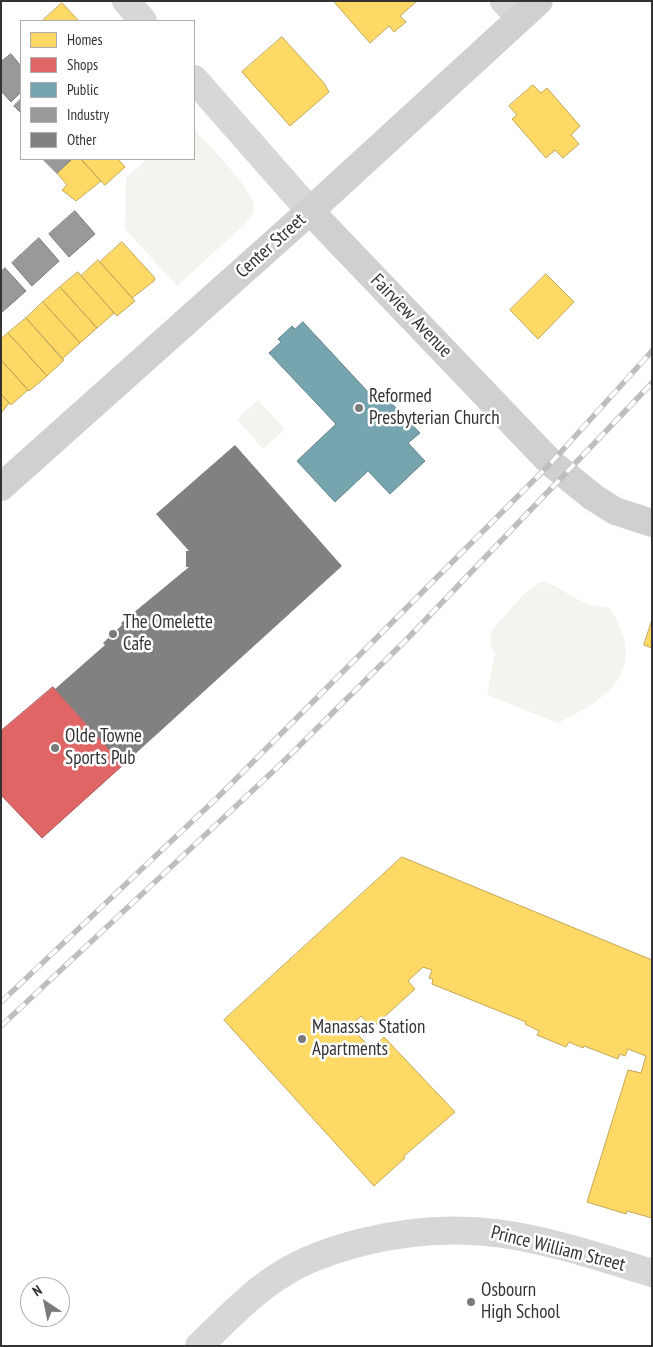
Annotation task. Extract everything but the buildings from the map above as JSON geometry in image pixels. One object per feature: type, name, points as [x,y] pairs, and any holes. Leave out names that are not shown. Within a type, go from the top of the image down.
[{"type":"main road","name":"Center Street","points":[[1,487],[310,212],[521,7]]},
{"type":"main road","name":"Fairview Avenue","points":[[310,212],[551,463],[593,497],[616,511],[652,524]]},
{"type":"street","points":[[126,1],[142,20]]},
{"type":"street","name":"Fairview Avenue","points":[[195,80],[310,212]]},
{"type":"street","name":"Prince William Street","points":[[199,1346],[250,1298],[282,1274],[329,1250],[396,1233],[427,1229],[502,1232],[563,1246],[652,1273]]},
{"type":"shaded area","points":[[195,130],[238,178],[252,198],[254,211],[244,225],[177,286],[125,229],[126,178],[146,160],[195,160]]},
{"type":"shaded area","points":[[258,400],[285,429],[263,449],[237,419]]},
{"type":"shaded area","points":[[540,582],[555,586],[574,598],[587,603],[610,608],[621,629],[626,648],[624,664],[618,679],[608,691],[594,703],[558,723],[487,695],[495,653],[490,644],[492,630],[524,594]]},
{"type":"railway","points":[[1,1002],[219,796],[551,463],[652,351]]},
{"type":"railway","points":[[1,1026],[282,763],[409,637],[652,383]]},
{"type":"place","name":"Reformed Presbyterian Church","points":[[359,408]]},
{"type":"place","name":"The Omelette Cafe","points":[[113,634]]},
{"type":"place","name":"Olde Towne Sports Pub","points":[[55,748]]},
{"type":"place","name":"Manassas Station Apartments","points":[[302,1039]]},
{"type":"place","name":"Osbourn High School","points":[[471,1302]]}]
